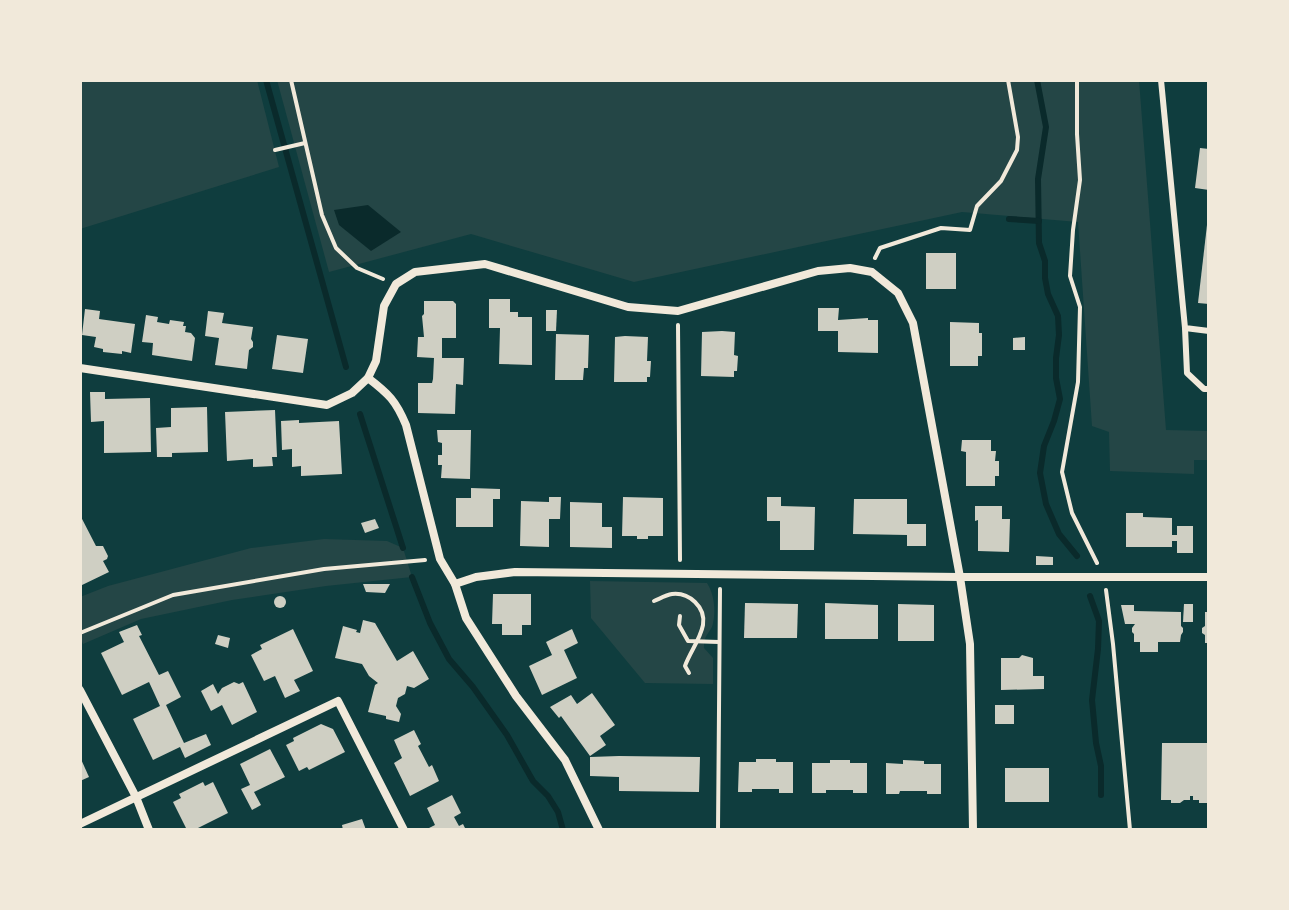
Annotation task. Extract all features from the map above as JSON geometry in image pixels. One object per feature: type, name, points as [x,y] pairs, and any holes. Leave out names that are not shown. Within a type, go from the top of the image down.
[{"type":"street","points":[[80,368],[327,405],[352,393],[368,378],[376,361],[384,306],[396,284],[415,272],[485,264],[628,307],[678,311],[818,271],[850,268],[869,271],[898,293],[913,323],[970,644],[973,830]]},
{"type":"street","points":[[368,378],[397,405],[406,425],[440,559],[455,584],[466,618],[516,696],[565,760],[599,830]]},
{"type":"street","points":[[455,584],[476,577],[515,572],[1209,577]]},
{"type":"street","points":[[80,690],[136,797],[149,830]]},
{"type":"street","points":[[80,824],[338,701],[404,830]]},
{"type":"lane","points":[[1161,80],[1187,373],[1204,389],[1209,389]]},
{"type":"lane","points":[[1185,328],[1209,331]]},
{"type":"path","points":[[291,80],[322,215],[336,248],[357,268],[396,284]]},
{"type":"path","points":[[869,271],[880,248],[941,228],[970,230],[977,206],[1001,181],[1017,150],[1018,137],[1008,80]]},
{"type":"path","points":[[1077,80],[1080,180],[1070,276],[1080,307],[1078,382],[1062,472],[1072,513],[1104,576],[1130,830]]},
{"type":"path","points":[[275,150],[305,143]]},
{"type":"path","points":[[678,311],[680,574]]},
{"type":"path","points":[[80,633],[173,595],[324,569],[440,559]]},
{"type":"path","points":[[718,830],[720,575]]},
{"type":"path","points":[[654,601],[672,594],[684,595],[696,601],[703,615],[703,624],[685,666],[689,673]]},
{"type":"path","points":[[680,616],[679,625],[688,641],[719,642]]},
{"type":"shaded area","points":[[80,80],[257,80],[279,167],[80,229]]},
{"type":"shaded area","points":[[277,80],[1139,80],[1166,430],[1209,431],[1209,460],[1194,460],[1194,474],[1110,471],[1109,432],[1092,426],[1078,222],[962,212],[634,282],[471,234],[329,272]]},
{"type":"shaded area","points":[[368,205],[401,232],[371,251],[339,225],[334,210]]},
{"type":"shaded area","points":[[324,539],[387,541],[403,548],[412,577],[232,600],[141,619],[83,644],[80,637],[80,597],[108,586],[251,548]]},
{"type":"shaded area","points":[[590,581],[707,583],[713,597],[714,613],[704,648],[713,658],[713,684],[645,683],[591,618]]},
{"type":"building","points":[[1200,148],[1209,149],[1209,190],[1195,188]]},
{"type":"building","points":[[1209,225],[1209,304],[1198,303]]},
{"type":"building","points":[[926,253],[956,253],[956,289],[926,289]]},
{"type":"building","points":[[489,299],[510,299],[510,312],[518,312],[518,317],[532,317],[532,365],[499,364],[500,328],[489,328]]},
{"type":"building","points":[[424,301],[453,301],[456,304],[456,338],[442,338],[442,358],[464,358],[463,385],[456,384],[455,414],[418,413],[418,383],[432,383],[433,379],[434,358],[417,357],[418,337],[424,337]]},
{"type":"building","points":[[818,308],[839,308],[838,320],[878,320],[878,353],[838,352],[838,331],[818,331]]},
{"type":"building","points":[[85,309],[100,311],[99,319],[135,324],[131,353],[103,352],[103,349],[94,347],[96,337],[82,335]]},
{"type":"building","points":[[546,310],[557,310],[556,331],[546,331]]},
{"type":"building","points":[[208,311],[224,313],[222,323],[253,327],[253,347],[249,350],[247,369],[215,365],[219,338],[205,336]]},
{"type":"building","points":[[146,315],[158,317],[157,322],[184,322],[185,332],[195,338],[192,361],[152,355],[153,343],[142,342]]},
{"type":"building","points":[[950,322],[979,323],[982,356],[978,356],[978,366],[950,366]]},
{"type":"building","points":[[702,332],[735,332],[737,371],[734,371],[734,377],[701,376]]},
{"type":"building","points":[[556,334],[589,335],[588,368],[584,368],[583,380],[555,380]]},
{"type":"building","points":[[277,335],[308,339],[303,373],[272,369]]},
{"type":"building","points":[[615,337],[648,337],[647,361],[651,361],[647,382],[614,382]]},
{"type":"building","points":[[1025,337],[1025,350],[1013,350],[1013,338]]},
{"type":"building","points":[[90,392],[105,392],[105,399],[150,398],[151,452],[104,453],[104,421],[91,422]]},
{"type":"building","points":[[207,407],[208,452],[172,453],[172,457],[157,457],[156,428],[171,427],[171,408]]},
{"type":"building","points":[[275,410],[277,457],[272,457],[273,466],[253,467],[253,459],[227,461],[225,412]]},
{"type":"building","points":[[299,420],[299,423],[339,421],[342,474],[301,476],[301,466],[292,467],[292,449],[282,450],[281,421]]},
{"type":"building","points":[[437,430],[471,430],[470,479],[441,478],[442,465],[438,465],[438,455],[442,455],[442,443],[438,442]]},
{"type":"building","points":[[962,440],[991,440],[991,451],[996,451],[995,461],[999,461],[995,486],[966,486],[966,452],[961,451]]},
{"type":"building","points":[[471,488],[500,489],[500,499],[493,499],[493,527],[456,527],[456,498],[471,498]]},
{"type":"building","points":[[549,497],[561,497],[560,519],[549,519],[549,547],[520,546],[521,501],[549,502]]},
{"type":"building","points":[[623,497],[663,498],[663,536],[637,539],[637,536],[622,536]]},
{"type":"building","points":[[767,497],[781,497],[781,506],[815,507],[814,550],[780,550],[780,521],[767,521]]},
{"type":"building","points":[[854,499],[907,499],[907,524],[926,524],[926,546],[907,546],[907,535],[853,534]]},
{"type":"building","points":[[570,502],[602,503],[602,527],[612,527],[612,548],[570,547]]},
{"type":"building","points":[[975,506],[1002,506],[1002,519],[1010,519],[1009,552],[978,551]]},
{"type":"building","points":[[1126,513],[1172,518],[1172,535],[1177,535],[1177,526],[1193,526],[1193,553],[1177,553],[1177,541],[1172,541],[1172,547],[1126,547]]},
{"type":"building","points":[[80,515],[96,546],[103,546],[108,556],[103,561],[109,572],[80,586]]},
{"type":"building","points":[[375,519],[379,528],[365,533],[361,523]]},
{"type":"building","points":[[1036,556],[1053,557],[1053,565],[1036,565]]},
{"type":"building","points":[[363,584],[390,584],[385,593],[366,592]]},
{"type":"building","points":[[493,594],[531,594],[531,625],[522,625],[522,635],[502,635],[502,624],[492,624]]},
{"type":"building","points":[[280,596],[286,602],[280,608],[274,602]]},
{"type":"building","points":[[745,603],[798,604],[797,638],[744,638]]},
{"type":"building","points":[[825,603],[878,605],[878,639],[825,639]]},
{"type":"building","points":[[898,604],[934,605],[934,641],[898,641]]},
{"type":"building","points":[[1184,604],[1193,604],[1193,622],[1183,622]]},
{"type":"building","points":[[1121,605],[1134,605],[1134,611],[1181,612],[1183,632],[1180,642],[1158,642],[1158,652],[1140,652],[1140,642],[1134,642],[1132,632],[1135,624],[1125,624]]},
{"type":"building","points":[[1205,612],[1209,612],[1209,643],[1205,643],[1202,633]]},
{"type":"building","points":[[363,620],[375,623],[397,661],[413,651],[429,679],[414,688],[407,686],[405,694],[398,698],[399,722],[368,712],[378,683],[362,664],[335,658],[343,626],[360,633]]},
{"type":"building","points":[[137,625],[142,635],[139,636],[159,675],[168,671],[181,697],[166,705],[184,743],[206,734],[211,745],[185,758],[180,747],[153,760],[133,719],[160,706],[149,682],[122,695],[101,653],[124,642],[119,632]]},
{"type":"building","points":[[293,629],[313,671],[294,680],[300,691],[285,698],[275,676],[264,681],[251,655],[262,649],[260,645]]},
{"type":"building","points":[[572,629],[578,643],[564,650],[577,678],[542,695],[529,666],[552,655],[546,642]]},
{"type":"building","points":[[218,635],[230,638],[228,648],[215,644]]},
{"type":"building","points":[[1022,655],[1033,658],[1033,676],[1044,676],[1044,689],[1001,690],[1001,658],[1019,658]]},
{"type":"building","points":[[234,682],[243,682],[257,712],[232,725],[222,705],[211,711],[201,691],[213,684],[218,694]]},
{"type":"building","points":[[592,693],[615,725],[600,736],[606,745],[590,756],[561,716],[559,718],[550,707],[571,695],[577,704]]},
{"type":"building","points":[[995,705],[1014,705],[1014,724],[995,724]]},
{"type":"building","points":[[321,724],[333,729],[345,752],[309,770],[307,767],[299,771],[286,745],[294,741],[293,738]]},
{"type":"building","points":[[414,730],[421,744],[418,746],[439,781],[410,796],[394,763],[402,758],[394,740]]},
{"type":"building","points":[[1162,743],[1209,743],[1209,803],[1199,803],[1199,800],[1193,800],[1193,796],[1180,803],[1161,800]]},
{"type":"building","points":[[270,749],[285,777],[254,792],[261,805],[252,810],[241,789],[250,785],[240,764]]},
{"type":"building","points":[[80,757],[89,777],[80,781]]},
{"type":"building","points":[[590,757],[700,757],[699,792],[619,791],[619,777],[590,776]]},
{"type":"building","points":[[756,759],[793,762],[793,793],[779,793],[779,789],[738,792],[739,762],[756,762]]},
{"type":"building","points":[[830,760],[867,763],[867,793],[826,790],[826,793],[812,793],[812,763],[830,763]]},
{"type":"building","points":[[903,760],[941,764],[941,794],[900,791],[899,794],[886,794],[886,763],[903,764]]},
{"type":"building","points":[[1005,768],[1049,768],[1049,802],[1005,802]]},
{"type":"building","points":[[203,782],[205,786],[213,782],[228,813],[194,830],[187,830],[173,802],[181,798],[179,794]]},
{"type":"building","points":[[452,795],[461,813],[454,817],[459,826],[463,824],[466,830],[430,830],[435,825],[427,808]]},
{"type":"building","points":[[362,819],[366,830],[343,830],[342,825]]},
{"type":"waterway","points":[[266,80],[346,367]]},
{"type":"waterway","points":[[1037,80],[1046,127],[1038,179],[1039,243],[1045,261],[1048,294],[1058,316],[1056,378],[1060,399],[1044,446],[1040,473],[1046,504],[1059,534],[1077,556]]},
{"type":"waterway","points":[[1009,219],[1039,221]]},
{"type":"waterway","points":[[360,414],[403,548]]},
{"type":"waterway","points":[[412,577],[430,623],[449,659],[507,735],[533,781],[548,796],[558,812],[563,830]]},
{"type":"waterway","points":[[1090,596],[1099,621],[1092,700],[1101,766],[1101,795]]}]
